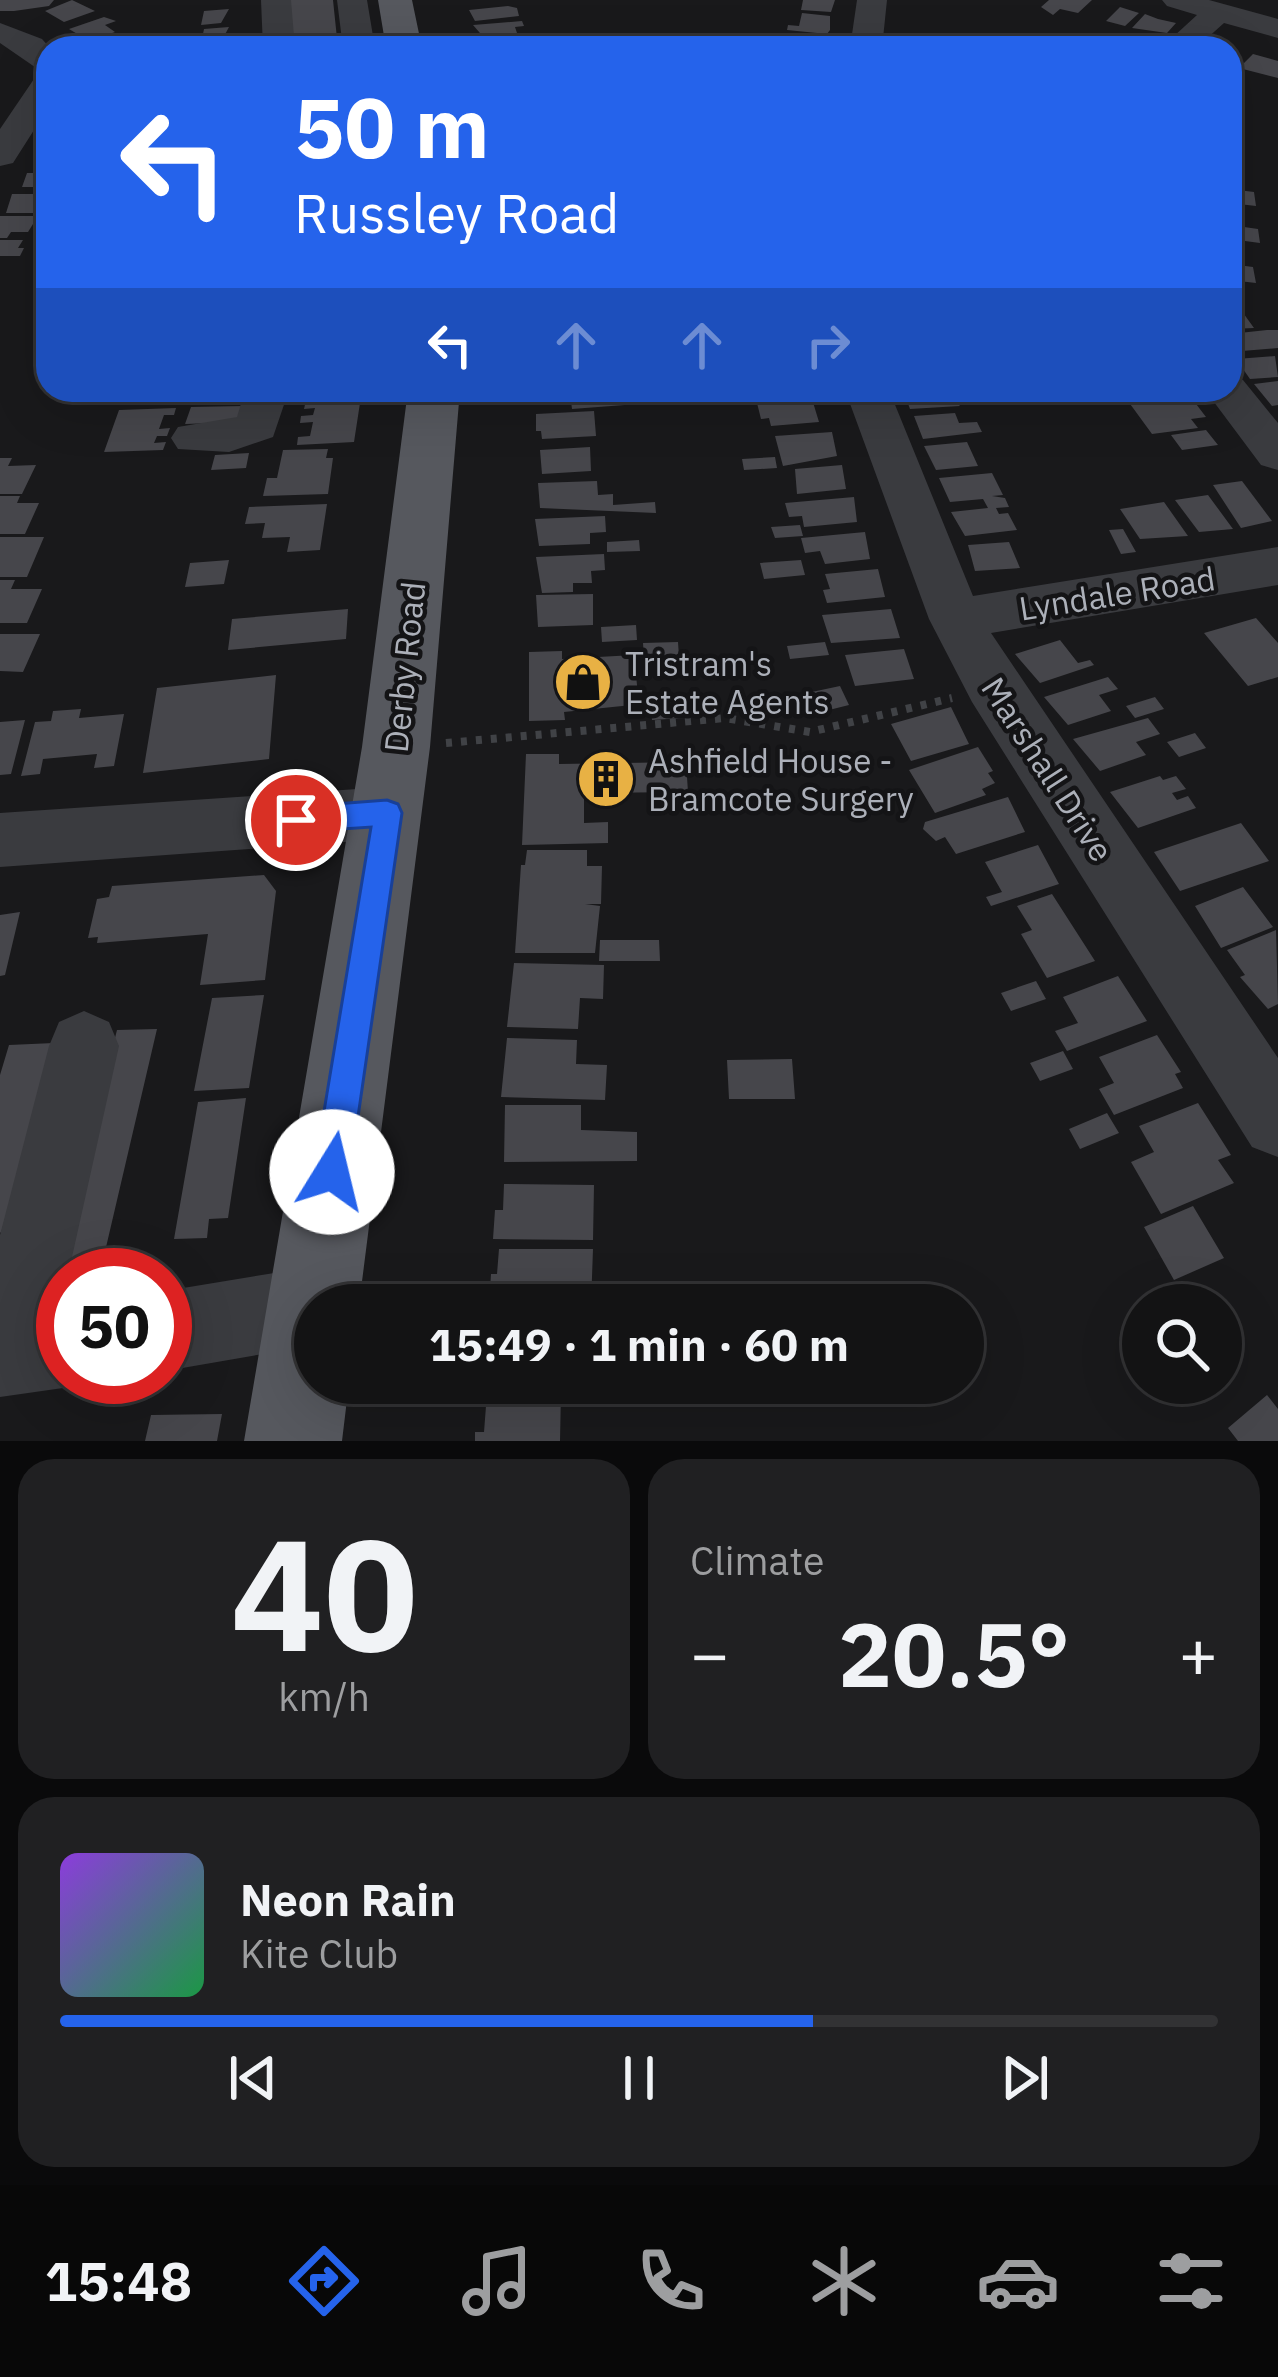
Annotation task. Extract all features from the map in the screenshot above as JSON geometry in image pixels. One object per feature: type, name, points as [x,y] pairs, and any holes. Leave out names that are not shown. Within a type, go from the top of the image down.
[{"type":"main road","points":[[395,0],[402,36]]},
{"type":"main road","name":"Derby Road","points":[[315,1284],[392,780],[433,402]]},
{"type":"main road","name":"Derby Road","points":[[293,1441],[298,1404]]},
{"type":"street","points":[[352,0],[357,36]]},
{"type":"street","points":[[868,36],[872,0]]},
{"type":"street","points":[[1177,0],[1278,28]]},
{"type":"street","points":[[1192,36],[1219,12]]},
{"type":"street","points":[[0,32],[36,52]]},
{"type":"street","points":[[0,155],[36,101]]},
{"type":"street","points":[[194,438],[229,437],[257,426],[264,402]]},
{"type":"street","name":"Marshall Drive","points":[[872,402],[956,619],[992,686],[1278,1121]]},
{"type":"street","points":[[1236,402],[1278,454]]},
{"type":"street","name":"Lyndale Road","points":[[956,619],[1278,566]]},
{"type":"street","points":[[0,840],[392,780]]},
{"type":"street","points":[[24,1354],[84,1046]]},
{"type":"street","points":[[192,1327],[294,1310]]},
{"type":"path","points":[[392,780],[724,718],[810,732],[992,686]]},
{"type":"building","points":[[0,0],[54,0],[49,6],[0,11]]},
{"type":"building","points":[[72,0],[95,11],[64,22],[45,11]]},
{"type":"building","points":[[288,0],[333,0],[337,36],[290,36]]},
{"type":"building","points":[[803,0],[835,0],[831,12],[801,10]]},
{"type":"building","points":[[1049,0],[1092,0],[1078,13],[1060,9],[1053,15],[1041,7]]},
{"type":"building","points":[[1120,7],[1139,13],[1125,26],[1106,21]]},
{"type":"building","points":[[517,8],[519,16],[475,21],[469,10]]},
{"type":"building","points":[[229,9],[221,23],[201,25],[204,11]]},
{"type":"building","points":[[802,13],[830,16],[830,30],[827,34],[787,30],[788,25],[799,26]]},
{"type":"building","points":[[1145,14],[1176,23],[1167,33],[1132,28]]},
{"type":"building","points":[[104,17],[116,21],[105,25],[115,32],[103,36],[81,36],[69,29]]},
{"type":"building","points":[[522,21],[524,26],[515,27],[518,36],[483,36],[473,25]]},
{"type":"building","points":[[229,27],[224,36],[203,36],[204,29]]},
{"type":"building","points":[[1253,54],[1278,61],[1278,78],[1242,69]]},
{"type":"building","points":[[27,173],[36,173],[36,187],[22,187]]},
{"type":"building","points":[[1242,190],[1254,192],[1256,206],[1242,204]]},
{"type":"building","points":[[12,194],[36,194],[36,213],[6,213]]},
{"type":"building","points":[[0,216],[36,216],[28,232],[0,238]]},
{"type":"building","points":[[1242,227],[1258,229],[1260,243],[1242,241]]},
{"type":"building","points":[[0,240],[23,240],[20,256],[0,256]]},
{"type":"building","points":[[1242,266],[1253,267],[1256,283],[1242,281]]},
{"type":"building","points":[[1242,311],[1254,328],[1242,328]]},
{"type":"building","points":[[1278,330],[1278,348],[1242,351],[1242,333]]},
{"type":"building","points":[[1275,356],[1278,377],[1250,379],[1242,359]]},
{"type":"building","points":[[1278,381],[1278,405],[1272,406],[1254,384]]},
{"type":"building","points":[[306,402],[360,402],[354,442],[297,445],[298,437],[310,436],[313,422],[300,423],[301,416],[313,415],[315,408],[304,409]]},
{"type":"building","points":[[571,402],[651,403],[572,409]]},
{"type":"building","points":[[813,402],[819,422],[771,426],[769,418],[761,419],[757,403]]},
{"type":"building","points":[[907,402],[956,402],[960,406],[910,409]]},
{"type":"building","points":[[1129,402],[1195,402],[1206,417],[1191,419],[1198,428],[1152,434]]},
{"type":"building","points":[[243,406],[240,422],[185,424],[191,407]]},
{"type":"building","points":[[176,408],[174,415],[164,415],[159,429],[170,428],[167,436],[157,436],[154,443],[166,442],[163,450],[104,452],[119,410]]},
{"type":"building","points":[[594,411],[596,436],[542,439],[541,431],[536,431],[536,414]]},
{"type":"building","points":[[955,413],[959,423],[977,422],[982,432],[923,439],[914,416]]},
{"type":"building","points":[[1206,430],[1218,445],[1182,450],[1171,435]]},
{"type":"building","points":[[832,432],[837,456],[783,466],[775,436]]},
{"type":"building","points":[[967,442],[978,466],[936,470],[924,446]]},
{"type":"building","points":[[590,447],[591,471],[542,474],[540,450]]},
{"type":"building","points":[[328,449],[326,458],[333,458],[328,494],[263,496],[267,478],[277,478],[283,450]]},
{"type":"building","points":[[249,453],[246,468],[211,470],[215,455]]},
{"type":"building","points":[[775,457],[777,468],[744,470],[742,459]]},
{"type":"building","points":[[0,458],[12,458],[8,466],[36,465],[22,494],[0,494]]},
{"type":"building","points":[[842,465],[846,489],[797,494],[795,469]]},
{"type":"building","points":[[992,473],[1003,495],[992,496],[1005,498],[1009,507],[996,508],[999,514],[1008,513],[1017,530],[965,536],[951,512],[988,508],[983,499],[950,502],[939,478]]},
{"type":"building","points":[[597,481],[598,495],[613,494],[613,505],[655,502],[656,513],[540,508],[538,483]]},
{"type":"building","points":[[1242,481],[1272,521],[1241,528],[1213,485]]},
{"type":"building","points":[[1208,495],[1233,529],[1199,532],[1175,500]]},
{"type":"building","points":[[0,496],[20,496],[17,503],[39,503],[25,534],[0,534]]},
{"type":"building","points":[[854,497],[857,522],[804,527],[802,516],[789,517],[785,503]]},
{"type":"building","points":[[1164,502],[1188,536],[1140,539],[1120,509]]},
{"type":"building","points":[[327,504],[320,550],[287,552],[290,537],[262,538],[265,523],[245,524],[249,507]]},
{"type":"building","points":[[605,516],[606,532],[590,533],[590,544],[539,546],[535,519]]},
{"type":"building","points":[[800,525],[803,536],[775,538],[771,527]]},
{"type":"building","points":[[1123,529],[1136,552],[1121,554],[1109,530]]},
{"type":"building","points":[[865,532],[870,559],[825,564],[820,551],[805,553],[801,538]]},
{"type":"building","points":[[0,537],[44,537],[27,577],[0,577]]},
{"type":"building","points":[[639,540],[640,551],[607,552],[607,542]]},
{"type":"building","points":[[1009,542],[1020,568],[975,571],[968,545]]},
{"type":"building","points":[[604,554],[605,570],[591,571],[592,583],[573,583],[573,592],[542,593],[536,557]]},
{"type":"building","points":[[229,560],[224,584],[185,587],[190,563]]},
{"type":"building","points":[[801,560],[805,575],[764,579],[760,563]]},
{"type":"building","points":[[878,569],[885,597],[827,603],[823,590],[830,589],[825,574]]},
{"type":"building","points":[[0,580],[15,580],[11,589],[42,589],[27,623],[0,623]]},
{"type":"building","points":[[593,594],[593,625],[538,627],[536,595]]},
{"type":"building","points":[[348,609],[346,639],[228,650],[232,619]]},
{"type":"building","points":[[891,609],[900,638],[831,643],[822,615]]},
{"type":"building","points":[[1256,618],[1278,643],[1278,677],[1248,686],[1204,633]]},
{"type":"building","points":[[636,625],[637,640],[602,642],[601,627]]},
{"type":"building","points":[[0,634],[40,634],[23,672],[0,671]]},
{"type":"building","points":[[1060,640],[1078,663],[1090,660],[1094,665],[1040,683],[1015,654]]},
{"type":"building","points":[[678,642],[679,657],[644,658],[643,643]]},
{"type":"building","points":[[825,642],[829,655],[790,659],[787,646]]},
{"type":"building","points":[[904,649],[914,679],[855,686],[845,655]]},
{"type":"building","name":"Tristram's Estate Agents","points":[[562,651],[562,659],[634,655],[638,695],[631,695],[632,705],[564,712],[565,720],[529,721],[529,652]]},
{"type":"building","points":[[276,675],[269,759],[143,773],[157,688]]},
{"type":"building","points":[[1108,677],[1118,689],[1099,695],[1111,711],[1068,725],[1044,697]]},
{"type":"building","points":[[840,686],[849,705],[817,713],[807,693]]},
{"type":"building","points":[[1155,697],[1164,709],[1135,718],[1126,706]]},
{"type":"building","points":[[682,699],[684,718],[652,720],[650,701]]},
{"type":"building","points":[[951,707],[969,744],[911,761],[891,724]]},
{"type":"building","points":[[81,709],[79,718],[124,714],[114,766],[94,768],[97,754],[43,759],[40,774],[21,776],[35,722],[51,721],[53,711]]},
{"type":"building","points":[[1148,718],[1160,734],[1136,742],[1146,755],[1100,771],[1073,739]]},
{"type":"building","points":[[25,720],[11,774],[0,775],[0,722]]},
{"type":"building","points":[[1195,733],[1206,748],[1179,757],[1167,742]]},
{"type":"building","points":[[978,747],[995,783],[982,789],[986,795],[935,813],[909,770]]},
{"type":"building","points":[[526,754],[559,754],[559,764],[686,762],[688,792],[584,793],[584,823],[608,822],[608,843],[522,845]]},
{"type":"building","points":[[1160,776],[1163,780],[1176,776],[1186,789],[1172,793],[1177,800],[1188,796],[1196,808],[1138,828],[1110,792]]},
{"type":"building","points":[[1008,797],[1025,832],[956,854],[945,837],[936,841],[923,829],[925,822]]},
{"type":"building","points":[[1241,823],[1269,861],[1180,891],[1154,852]]},
{"type":"building","points":[[1038,845],[1059,884],[991,906],[986,897],[1002,892],[985,862]]},
{"type":"building","points":[[527,850],[587,850],[587,866],[602,866],[601,904],[585,904],[600,906],[595,953],[515,953],[521,865],[525,865]]},
{"type":"building","points":[[264,875],[276,891],[265,980],[200,985],[208,934],[97,943],[98,937],[88,938],[97,899],[109,897],[112,886]]},
{"type":"building","points":[[1243,887],[1273,927],[1221,948],[1195,906]]},
{"type":"building","points":[[1052,894],[1095,961],[1047,978],[1021,934],[1032,930],[1017,906]]},
{"type":"building","points":[[20,912],[5,975],[0,976],[0,915]]},
{"type":"building","points":[[1276,930],[1278,1004],[1268,1009],[1240,977],[1245,975],[1227,950]]},
{"type":"building","points":[[600,940],[659,940],[660,961],[599,961]]},
{"type":"building","points":[[514,963],[604,965],[603,999],[580,998],[578,1029],[507,1027]]},
{"type":"building","points":[[1118,976],[1147,1021],[1067,1051],[1055,1031],[1078,1023],[1063,997]]},
{"type":"building","points":[[1036,981],[1046,999],[1011,1011],[1001,993]]},
{"type":"building","points":[[264,995],[249,1088],[194,1091],[212,998]]},
{"type":"building","points":[[157,1029],[106,1248],[62,1248],[117,1030]]},
{"type":"building","points":[[1157,1035],[1181,1072],[1175,1074],[1183,1088],[1114,1115],[1099,1089],[1114,1083],[1099,1057]]},
{"type":"building","points":[[507,1038],[577,1040],[576,1064],[607,1065],[605,1100],[501,1097]]},
{"type":"building","points":[[54,1043],[1,1233],[0,1075],[9,1045]]},
{"type":"building","points":[[1063,1051],[1073,1069],[1040,1081],[1030,1063]]},
{"type":"building","points":[[792,1059],[795,1099],[729,1099],[727,1060]]},
{"type":"building","points":[[246,1098],[228,1218],[209,1219],[207,1238],[174,1239],[198,1102]]},
{"type":"building","points":[[1198,1103],[1231,1155],[1218,1160],[1234,1183],[1161,1214],[1131,1162],[1154,1152],[1139,1126]]},
{"type":"building","points":[[505,1105],[581,1105],[581,1130],[637,1132],[637,1161],[504,1162]]},
{"type":"building","points":[[1107,1113],[1119,1133],[1080,1149],[1069,1129]]},
{"type":"building","points":[[504,1184],[594,1185],[593,1240],[493,1239],[495,1210],[503,1210]]},
{"type":"building","points":[[1193,1206],[1224,1258],[1174,1280],[1144,1227]]},
{"type":"building","points":[[499,1249],[593,1249],[592,1284],[490,1284],[491,1274],[497,1274]]},
{"type":"building","points":[[1267,1395],[1278,1409],[1278,1441],[1238,1441],[1228,1428]]},
{"type":"building","points":[[486,1404],[561,1404],[560,1441],[475,1441],[475,1432],[484,1432]]},
{"type":"building","points":[[222,1414],[217,1441],[145,1441],[151,1415]]},
{"type":"place","name":"Tristram's Estate Agents","points":[[583,682]]},
{"type":"place","name":"Ashfield House - Bramcote Surgery","points":[[606,779]]},
{"type":"route","points":[[296,820],[387,813],[332,1172]]}]
